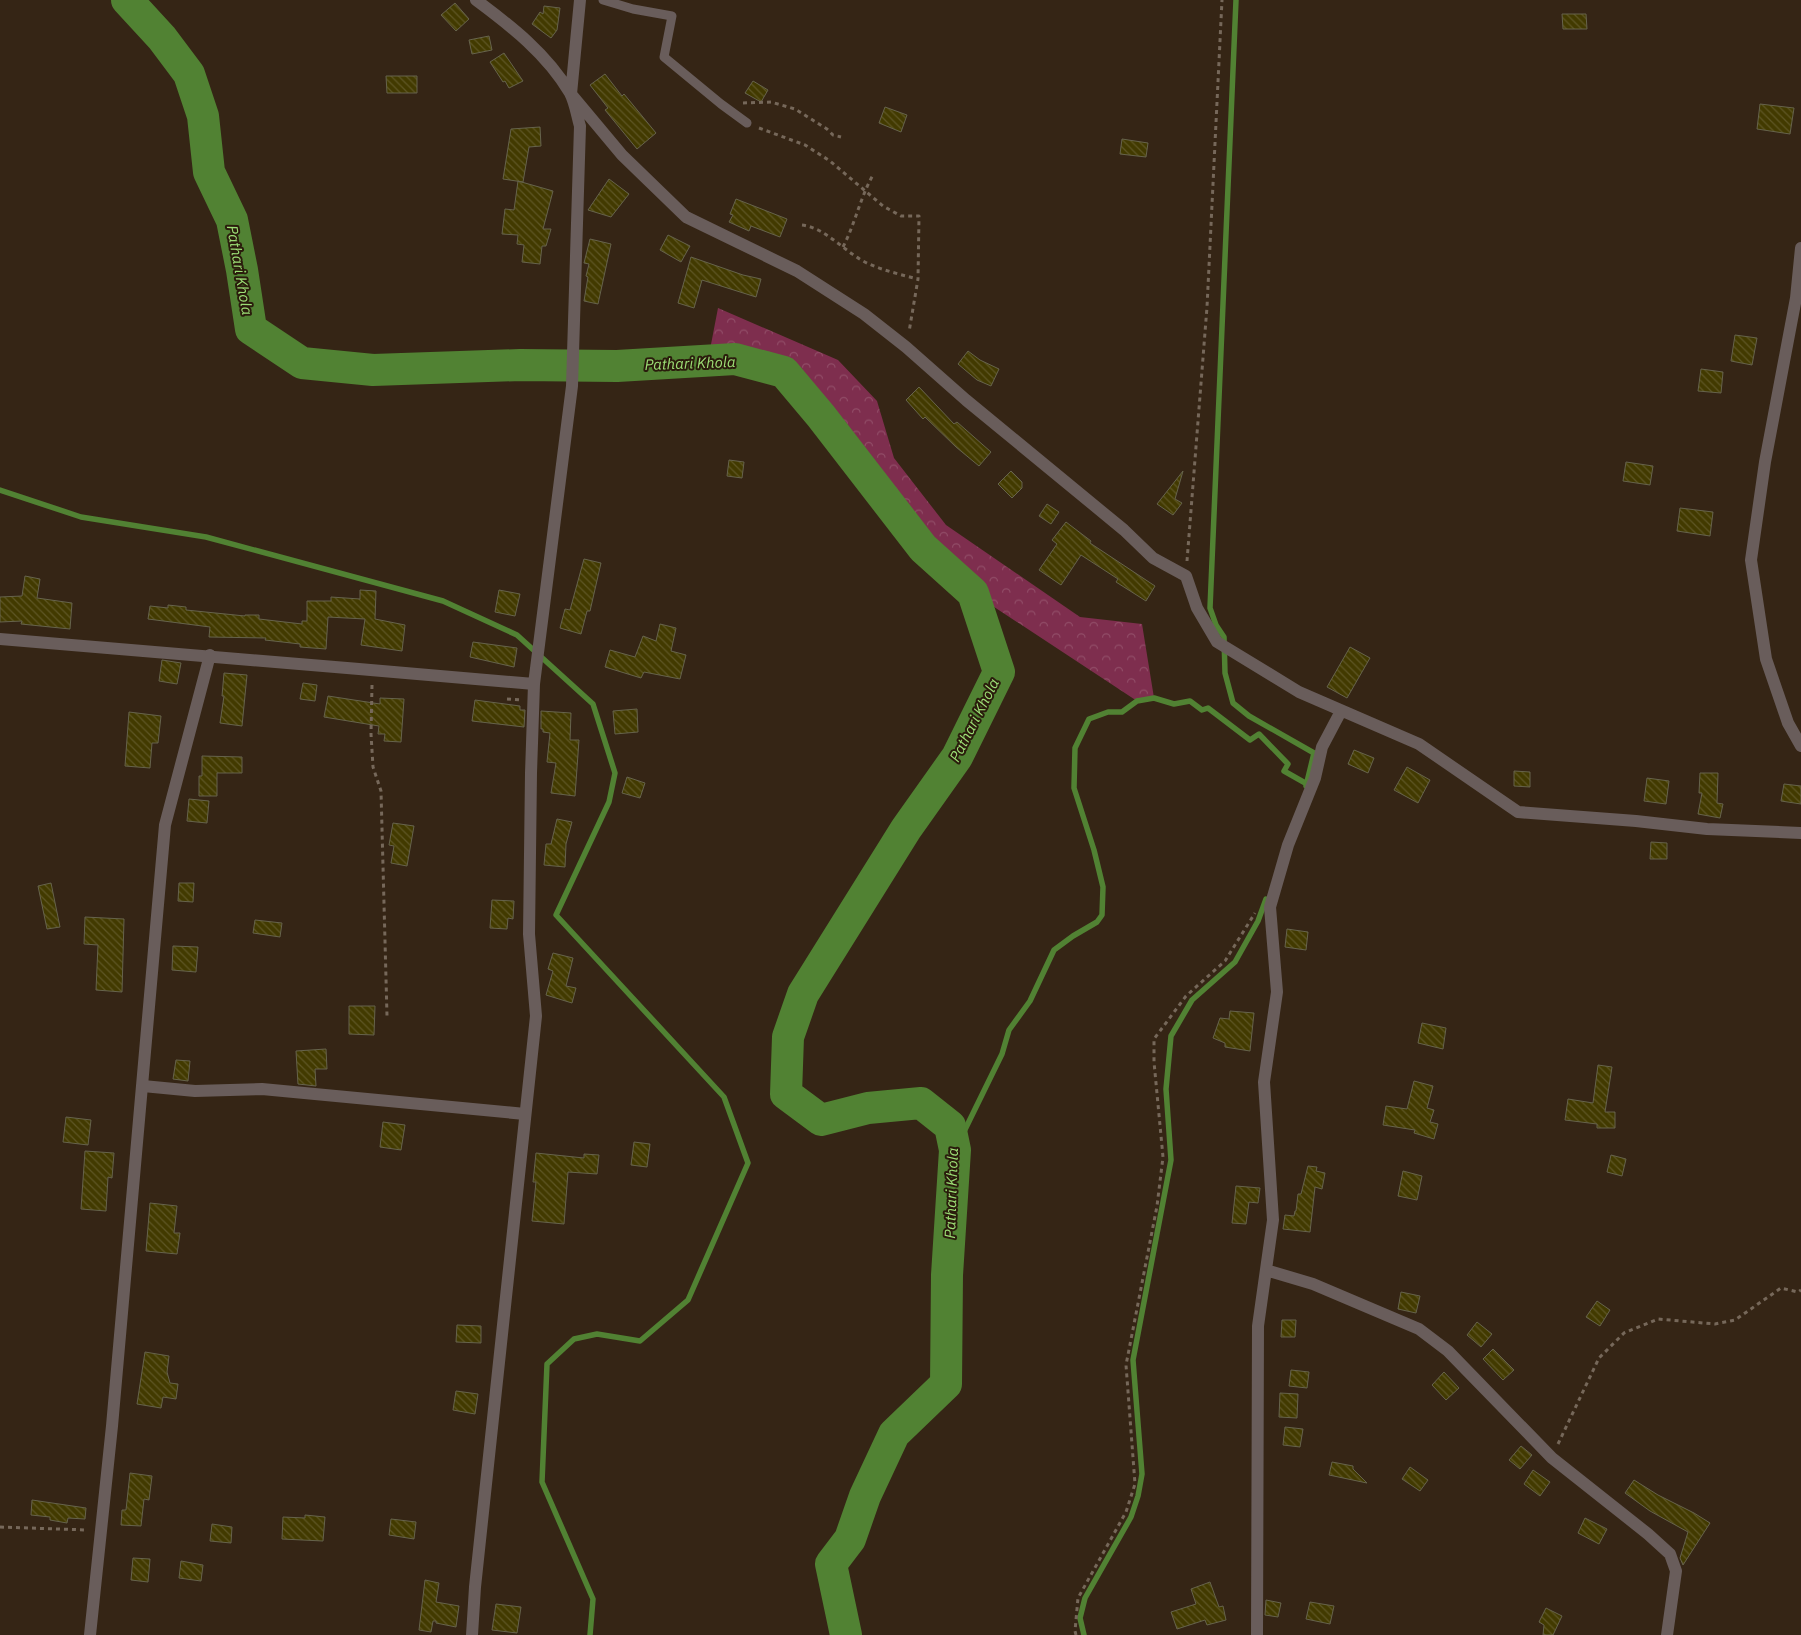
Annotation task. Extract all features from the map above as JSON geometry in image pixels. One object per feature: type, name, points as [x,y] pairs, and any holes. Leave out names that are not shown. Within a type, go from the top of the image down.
[{"type":"street","points":[[476,0],[504,20],[541,54],[571,94],[622,155],[686,217],[797,271],[864,314],[1124,530],[1153,558],[1186,576],[1197,608],[1217,642],[1299,692],[1418,744],[1518,812],[1636,821],[1707,829],[1801,834]]},
{"type":"street","points":[[472,1635],[475,1587],[536,1016],[529,934],[534,684],[572,386],[580,126],[571,94],[580,0]]},
{"type":"street","points":[[1801,248],[1796,298],[1765,462],[1752,560],[1766,659],[1788,723],[1801,746]]},
{"type":"street","points":[[0,639],[210,655],[534,684]]},
{"type":"street","points":[[90,1635],[143,1086],[165,825],[210,655]]},
{"type":"street","points":[[1257,1635],[1258,1326],[1272,1220],[1264,1082],[1277,992],[1270,907],[1288,845],[1315,778],[1322,747],[1341,711]]},
{"type":"street","points":[[143,1086],[194,1091],[262,1089],[525,1114]]},
{"type":"street","points":[[1266,1270],[1313,1284],[1419,1329],[1448,1351],[1552,1458],[1648,1534],[1670,1554],[1676,1572],[1668,1635]]},
{"type":"lane","points":[[602,0],[633,9],[672,16],[664,57],[747,123]]},
{"type":"path","points":[[1186,576],[1208,307],[1222,0]]},
{"type":"path","points":[[721,104],[771,102],[795,109],[828,128],[833,135],[841,137]]},
{"type":"path","points":[[747,123],[805,145],[830,162],[884,206],[901,216],[919,216],[918,279],[906,348]]},
{"type":"path","points":[[842,247],[873,175]]},
{"type":"path","points":[[802,225],[810,226],[869,264],[918,279]]},
{"type":"path","points":[[372,685],[371,734],[373,767],[381,791],[387,1016]]},
{"type":"path","points":[[1076,1635],[1078,1598],[1126,1512],[1135,1484],[1126,1364],[1158,1206],[1163,1157],[1154,1062],[1154,1039],[1186,996],[1225,961],[1254,915],[1257,906]]},
{"type":"path","points":[[1552,1458],[1599,1358],[1624,1333],[1658,1319],[1715,1324],[1735,1320],[1781,1288],[1798,1292],[1801,1290]]},
{"type":"path","points":[[0,1527],[101,1531]]},
{"type":"green space","points":[[718,308],[838,360],[877,401],[894,458],[946,525],[1080,617],[1142,624],[1154,698],[1137,701],[973,593],[923,548],[821,416],[784,372],[735,359],[708,360]]},
{"type":"building","points":[[455,3],[469,19],[456,31],[441,15]]},
{"type":"building","points":[[544,6],[560,8],[557,30],[551,38],[532,24],[540,12],[543,14]]},
{"type":"building","points":[[1562,14],[1586,14],[1587,29],[1563,29]]},
{"type":"building","points":[[489,36],[492,50],[472,54],[469,40]]},
{"type":"building","points":[[504,53],[523,81],[509,88],[490,62]]},
{"type":"building","points":[[605,74],[622,96],[624,94],[656,133],[637,149],[605,110],[608,108],[590,85]]},
{"type":"building","points":[[386,76],[417,76],[417,93],[387,93]]},
{"type":"building","points":[[753,81],[768,90],[761,102],[745,93]]},
{"type":"building","points":[[1760,104],[1794,108],[1790,134],[1757,129]]},
{"type":"building","points":[[885,107],[907,115],[901,132],[879,123]]},
{"type":"building","points":[[540,127],[541,146],[529,147],[523,182],[503,179],[511,129]]},
{"type":"building","points":[[1122,139],[1148,143],[1146,157],[1120,154]]},
{"type":"building","points":[[609,179],[629,194],[611,217],[588,210]]},
{"type":"building","points":[[518,181],[553,191],[543,229],[551,229],[546,246],[542,246],[540,264],[522,262],[524,245],[517,244],[518,235],[502,234],[505,209],[514,210]]},
{"type":"building","points":[[736,199],[787,219],[780,237],[751,226],[749,231],[729,222],[733,215],[730,214]]},
{"type":"building","points":[[668,235],[690,246],[681,262],[660,250]]},
{"type":"building","points":[[590,239],[611,244],[598,304],[584,301],[589,264],[584,263]]},
{"type":"building","points":[[691,257],[743,275],[761,279],[756,297],[702,280],[694,308],[678,303]]},
{"type":"building","points":[[1735,335],[1757,338],[1752,365],[1731,361]]},
{"type":"building","points":[[968,351],[980,360],[999,369],[991,386],[977,380],[958,364]]},
{"type":"building","points":[[1701,369],[1723,372],[1721,393],[1698,391]]},
{"type":"building","points":[[919,387],[954,424],[957,422],[991,452],[979,466],[925,417],[923,419],[906,400]]},
{"type":"building","points":[[729,460],[744,462],[742,478],[727,476]]},
{"type":"building","points":[[1626,462],[1653,466],[1650,485],[1623,481]]},
{"type":"building","points":[[1011,471],[1022,482],[1022,488],[1012,498],[998,484]]},
{"type":"building","points":[[1183,471],[1175,499],[1182,503],[1173,515],[1157,504]]},
{"type":"building","points":[[1047,504],[1059,512],[1051,524],[1039,516]]},
{"type":"building","points":[[1680,508],[1713,512],[1710,536],[1677,531]]},
{"type":"building","points":[[1066,522],[1091,541],[1090,543],[1155,586],[1146,601],[1116,582],[1118,579],[1081,555],[1061,585],[1039,570],[1057,544],[1052,540]]},
{"type":"building","points":[[584,559],[601,563],[590,611],[587,611],[581,634],[560,628],[565,609],[570,610]]},
{"type":"building","points":[[25,576],[40,579],[37,598],[72,603],[70,629],[21,624],[22,621],[0,622],[0,597],[22,596]]},
{"type":"building","points":[[360,590],[376,591],[375,619],[405,625],[402,651],[361,645],[365,619],[328,617],[326,649],[300,647],[300,644],[265,640],[266,638],[209,637],[210,627],[148,619],[150,606],[168,608],[168,605],[186,607],[186,610],[245,616],[259,615],[259,619],[302,624],[302,621],[307,621],[307,601],[331,601],[331,597],[360,599]]},
{"type":"building","points":[[499,590],[520,594],[515,616],[495,612]]},
{"type":"building","points":[[660,624],[676,628],[671,651],[686,655],[680,679],[644,672],[641,678],[605,667],[610,650],[635,657],[643,636],[656,641]]},
{"type":"building","points":[[473,642],[517,648],[514,667],[470,657]]},
{"type":"building","points":[[1350,647],[1370,658],[1347,698],[1327,687]]},
{"type":"building","points":[[162,660],[181,663],[177,684],[159,681]]},
{"type":"building","points":[[224,673],[247,675],[242,726],[220,723],[224,696],[222,696]]},
{"type":"building","points":[[303,683],[317,685],[315,701],[300,699]]},
{"type":"building","points":[[328,696],[380,704],[380,698],[404,699],[401,742],[384,741],[385,734],[378,734],[379,726],[324,717]]},
{"type":"building","points":[[475,700],[520,706],[520,710],[525,710],[524,727],[472,721]]},
{"type":"building","points":[[637,709],[638,732],[615,734],[613,711]]},
{"type":"building","points":[[541,711],[571,713],[570,740],[579,740],[575,796],[551,793],[556,763],[547,762],[550,733],[543,732],[543,729],[541,729]]},
{"type":"building","points":[[129,712],[161,716],[158,743],[152,743],[150,768],[125,766]]},
{"type":"building","points":[[1354,750],[1374,758],[1368,773],[1348,764]]},
{"type":"building","points":[[202,756],[242,757],[242,773],[217,773],[217,796],[199,796]]},
{"type":"building","points":[[1407,767],[1430,780],[1418,803],[1394,790]]},
{"type":"building","points":[[1514,771],[1530,772],[1530,787],[1514,786]]},
{"type":"building","points":[[1700,773],[1718,773],[1717,803],[1723,804],[1720,818],[1698,814],[1702,793],[1699,793]]},
{"type":"building","points":[[627,777],[645,783],[640,798],[622,793]]},
{"type":"building","points":[[1647,778],[1669,781],[1666,804],[1644,801]]},
{"type":"building","points":[[1784,784],[1801,786],[1801,804],[1781,801]]},
{"type":"building","points":[[189,799],[209,801],[207,823],[187,821]]},
{"type":"building","points":[[557,819],[572,822],[566,844],[565,867],[544,865],[546,844],[551,844]]},
{"type":"building","points":[[393,823],[414,826],[407,866],[391,863],[394,846],[389,845]]},
{"type":"building","points":[[1651,842],[1667,843],[1667,859],[1650,859]]},
{"type":"building","points":[[51,883],[60,927],[47,929],[38,886]]},
{"type":"building","points":[[179,883],[194,883],[193,902],[178,901]]},
{"type":"building","points":[[492,900],[514,901],[513,919],[508,918],[507,929],[490,928]]},
{"type":"building","points":[[85,917],[124,919],[122,992],[96,990],[98,945],[84,944]]},
{"type":"building","points":[[255,920],[282,923],[280,937],[253,933]]},
{"type":"building","points":[[1287,929],[1308,932],[1306,950],[1285,947]]},
{"type":"building","points":[[173,946],[198,947],[196,972],[172,970]]},
{"type":"building","points":[[553,953],[573,958],[566,986],[576,988],[572,1003],[546,995],[553,971],[548,969]]},
{"type":"building","points":[[349,1006],[375,1006],[374,1035],[349,1034]]},
{"type":"building","points":[[1230,1011],[1254,1013],[1250,1051],[1225,1047],[1225,1043],[1213,1038],[1220,1018],[1229,1019]]},
{"type":"building","points":[[1422,1023],[1446,1028],[1443,1049],[1418,1043]]},
{"type":"building","points":[[326,1049],[327,1069],[315,1069],[316,1086],[298,1084],[296,1051]]},
{"type":"building","points":[[176,1060],[190,1061],[188,1081],[173,1079]]},
{"type":"building","points":[[1598,1065],[1612,1067],[1605,1112],[1615,1112],[1615,1128],[1597,1128],[1597,1124],[1565,1120],[1568,1099],[1593,1103]]},
{"type":"building","points":[[1414,1081],[1433,1086],[1427,1108],[1434,1110],[1430,1122],[1438,1124],[1434,1139],[1414,1133],[1415,1130],[1383,1125],[1386,1106],[1407,1109]]},
{"type":"building","points":[[66,1117],[91,1120],[88,1145],[63,1142]]},
{"type":"building","points":[[383,1122],[405,1125],[401,1150],[380,1147]]},
{"type":"building","points":[[634,1142],[650,1144],[647,1167],[631,1165]]},
{"type":"building","points":[[85,1151],[114,1153],[112,1178],[108,1177],[106,1211],[81,1209]]},
{"type":"building","points":[[536,1153],[584,1158],[584,1154],[599,1155],[597,1174],[568,1172],[564,1224],[532,1221],[536,1182],[533,1182]]},
{"type":"building","points":[[1611,1155],[1626,1159],[1622,1176],[1607,1172]]},
{"type":"building","points":[[1308,1166],[1317,1167],[1316,1171],[1325,1173],[1322,1189],[1315,1187],[1310,1232],[1283,1229],[1285,1215],[1294,1216],[1296,1211],[1298,1194],[1301,1194]]},
{"type":"building","points":[[1403,1171],[1422,1176],[1417,1200],[1398,1196]]},
{"type":"building","points":[[1236,1186],[1260,1188],[1258,1203],[1249,1202],[1246,1224],[1232,1223]]},
{"type":"building","points":[[150,1203],[177,1206],[174,1233],[180,1233],[177,1254],[146,1251]]},
{"type":"building","points":[[1401,1292],[1420,1296],[1416,1313],[1398,1309]]},
{"type":"building","points":[[1597,1301],[1610,1310],[1600,1326],[1586,1317]]},
{"type":"building","points":[[1282,1320],[1296,1320],[1295,1337],[1281,1337]]},
{"type":"building","points":[[1477,1322],[1492,1334],[1481,1347],[1467,1335]]},
{"type":"building","points":[[457,1325],[481,1326],[481,1343],[456,1342]]},
{"type":"building","points":[[1493,1349],[1514,1370],[1503,1380],[1483,1359]]},
{"type":"building","points":[[145,1352],[169,1356],[167,1372],[170,1383],[178,1384],[176,1399],[163,1397],[161,1408],[137,1404]]},
{"type":"building","points":[[1291,1370],[1309,1372],[1307,1388],[1289,1386]]},
{"type":"building","points":[[1444,1372],[1459,1388],[1446,1400],[1432,1385]]},
{"type":"building","points":[[456,1391],[478,1394],[475,1414],[453,1410]]},
{"type":"building","points":[[1280,1393],[1298,1394],[1297,1418],[1279,1417]]},
{"type":"building","points":[[1285,1427],[1303,1429],[1300,1447],[1283,1445]]},
{"type":"building","points":[[1521,1446],[1532,1455],[1520,1469],[1509,1460]]},
{"type":"building","points":[[1332,1462],[1353,1466],[1353,1469],[1367,1483],[1329,1475]]},
{"type":"building","points":[[1410,1467],[1428,1480],[1420,1491],[1402,1479]]},
{"type":"building","points":[[1533,1470],[1550,1482],[1540,1496],[1524,1484]]},
{"type":"building","points":[[130,1473],[152,1476],[149,1500],[144,1499],[141,1526],[121,1525],[122,1510],[126,1510]]},
{"type":"building","points":[[1634,1480],[1710,1523],[1683,1565],[1680,1558],[1688,1532],[1650,1511],[1625,1493]]},
{"type":"building","points":[[32,1500],[86,1508],[85,1519],[68,1518],[67,1523],[50,1520],[50,1517],[31,1515]]},
{"type":"building","points":[[305,1515],[325,1517],[323,1541],[282,1539],[283,1517],[305,1518]]},
{"type":"building","points":[[1585,1518],[1607,1529],[1599,1544],[1578,1533]]},
{"type":"building","points":[[391,1519],[416,1522],[414,1539],[389,1535]]},
{"type":"building","points":[[212,1524],[232,1527],[231,1543],[210,1541]]},
{"type":"building","points":[[133,1558],[150,1559],[148,1582],[131,1580]]},
{"type":"building","points":[[181,1561],[203,1565],[201,1581],[179,1578]]},
{"type":"building","points":[[425,1580],[439,1583],[436,1602],[459,1606],[456,1627],[433,1621],[431,1632],[419,1630]]},
{"type":"building","points":[[1210,1582],[1219,1607],[1223,1606],[1226,1620],[1207,1625],[1205,1620],[1177,1629],[1171,1612],[1196,1604],[1191,1589]]},
{"type":"building","points":[[1266,1600],[1281,1603],[1278,1617],[1265,1615]]},
{"type":"building","points":[[1310,1602],[1334,1606],[1330,1624],[1306,1619]]},
{"type":"building","points":[[496,1604],[521,1607],[517,1633],[492,1630]]},
{"type":"building","points":[[1546,1608],[1562,1616],[1553,1635],[1543,1635],[1544,1625],[1539,1622]]},
{"type":"waterway","name":"Pathari Khola","points":[[127,0],[162,38],[189,74],[203,116],[209,172],[232,220],[251,329],[302,363],[373,370],[520,365],[617,366],[735,359],[784,372],[821,416],[923,548],[973,593],[999,672],[957,757],[906,829],[803,994],[788,1037],[786,1094],[821,1120],[868,1108],[921,1103],[950,1126],[955,1150],[947,1275],[946,1384],[894,1434],[865,1496],[850,1539],[831,1564],[846,1635]]},
{"type":"waterway","points":[[1236,0],[1210,608],[1216,625],[1224,637],[1225,673],[1233,703],[1249,716],[1314,753],[1306,786]]},
{"type":"waterway","points":[[0,490],[81,517],[206,537],[443,601],[517,635],[593,704],[615,773],[609,802],[556,915],[724,1097],[748,1163],[688,1300],[640,1341],[597,1334],[574,1339],[547,1364],[542,1482],[593,1599],[590,1635]]},
{"type":"waterway","points":[[1137,701],[1154,698],[1174,704],[1190,701],[1202,710],[1208,708],[1250,740],[1259,734],[1288,764],[1284,771],[1307,784]]},
{"type":"waterway","points":[[955,1150],[1002,1054],[1009,1030],[1030,1001],[1054,950],[1097,922],[1102,915],[1103,887],[1094,850],[1074,788],[1075,748],[1089,719],[1108,712],[1122,712],[1137,701]]},
{"type":"waterway","points":[[1084,1635],[1080,1618],[1085,1598],[1131,1517],[1138,1496],[1142,1474],[1133,1360],[1171,1160],[1166,1089],[1171,1036],[1192,1000],[1235,962],[1258,921],[1266,899]]}]
